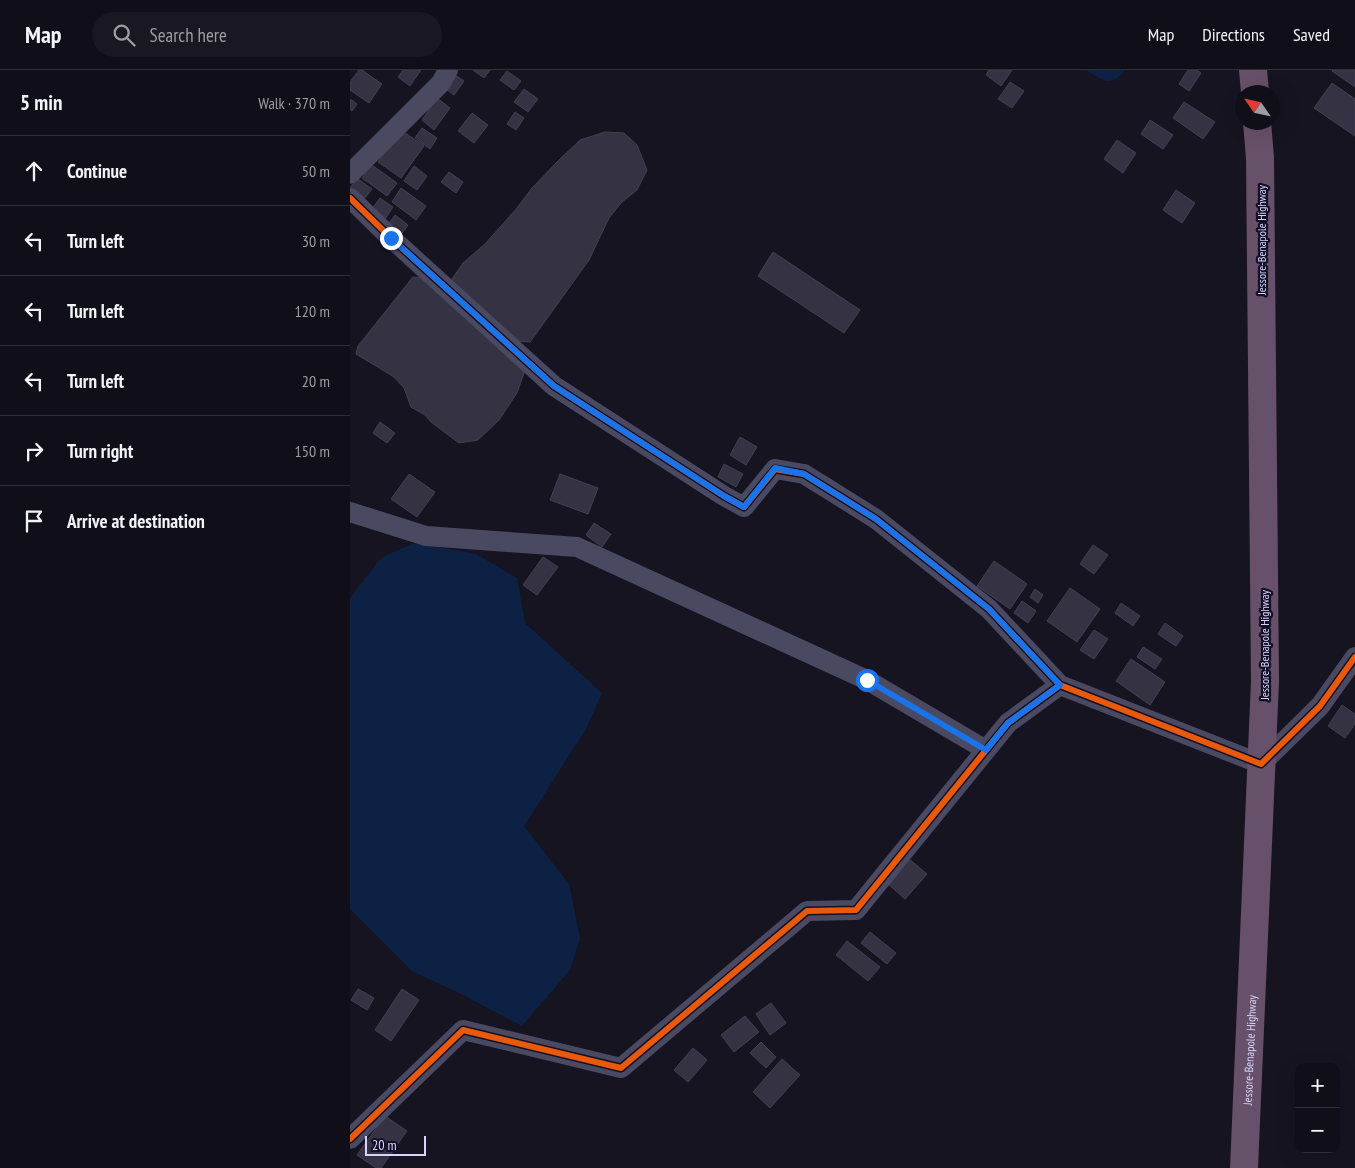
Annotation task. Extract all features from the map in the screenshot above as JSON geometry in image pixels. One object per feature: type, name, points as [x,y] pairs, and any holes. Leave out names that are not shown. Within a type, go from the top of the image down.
[{"type":"highway","points":[[1253,70],[1254,85]]},
{"type":"highway","name":"Jessore-Benapole Highway","points":[[1244,1168],[1264,681],[1258,130]]},
{"type":"street","points":[[350,174],[441,82],[448,70]]},
{"type":"street","points":[[350,198],[391,238],[554,386],[744,507],[775,468],[804,474],[876,519],[989,609],[1060,685],[1261,764],[1320,706],[1355,657]]},
{"type":"street","points":[[350,512],[426,536],[576,546],[867,680],[986,750]]},
{"type":"street","points":[[350,1139],[463,1030],[621,1068],[807,911],[856,910],[1008,723],[1060,685]]},
{"type":"water","points":[[1086,70],[1125,70],[1115,79],[1106,81]]},
{"type":"water","points":[[415,543],[476,554],[517,578],[525,623],[602,693],[586,729],[524,826],[569,884],[580,939],[570,970],[522,1026],[412,971],[350,909],[350,598],[382,557]]},
{"type":"building","points":[[359,70],[362,70],[382,84],[369,103],[350,90],[350,82]]},
{"type":"building","points":[[403,70],[421,70],[410,86],[398,77]]},
{"type":"building","points":[[473,70],[490,70],[484,78]]},
{"type":"building","points":[[989,70],[1012,70],[1001,86],[986,75]]},
{"type":"building","points":[[1188,70],[1197,70],[1201,73],[1189,91],[1179,84]]},
{"type":"building","points":[[1355,70],[1355,87],[1332,71]]},
{"type":"building","points":[[507,71],[521,81],[514,90],[500,80]]},
{"type":"building","points":[[452,73],[464,81],[454,95],[443,87]]},
{"type":"building","points":[[1010,82],[1024,91],[1012,108],[998,99]]},
{"type":"building","points":[[1332,83],[1355,99],[1355,136],[1314,108]]},
{"type":"building","points":[[524,89],[538,99],[528,112],[514,102]]},
{"type":"building","points":[[437,98],[450,108],[434,130],[422,120]]},
{"type":"building","points":[[350,99],[357,104],[352,111],[350,109]]},
{"type":"building","points":[[1184,102],[1215,122],[1203,139],[1173,118]]},
{"type":"building","points":[[515,112],[524,118],[516,130],[507,124]]},
{"type":"building","points":[[472,113],[488,125],[474,143],[458,131]]},
{"type":"building","points":[[1150,120],[1173,135],[1163,149],[1141,134]]},
{"type":"building","points":[[422,128],[437,138],[430,149],[415,138]]},
{"type":"building","points":[[401,130],[424,146],[401,178],[378,162]]},
{"type":"building","points":[[605,132],[624,133],[637,145],[647,170],[637,190],[622,202],[609,218],[589,260],[530,342],[518,341],[456,289],[452,279],[463,263],[485,244],[532,188],[558,161],[580,140]]},
{"type":"building","points":[[1117,140],[1136,153],[1123,173],[1104,159]]},
{"type":"building","points":[[372,165],[397,183],[387,196],[362,178]]},
{"type":"building","points":[[414,166],[427,176],[417,190],[404,181]]},
{"type":"building","points":[[449,172],[463,182],[456,193],[441,182]]},
{"type":"building","points":[[357,178],[372,189],[365,198],[350,188]]},
{"type":"building","points":[[401,188],[426,206],[416,220],[392,202]]},
{"type":"building","points":[[1176,190],[1195,203],[1182,223],[1163,210]]},
{"type":"building","points":[[380,198],[393,207],[383,222],[370,212]]},
{"type":"building","points":[[395,215],[408,225],[398,239],[385,229]]},
{"type":"building","points":[[773,252],[860,310],[844,333],[758,276]]},
{"type":"building","points":[[413,277],[426,278],[526,367],[517,393],[499,420],[478,440],[459,443],[431,422],[425,415],[411,407],[404,388],[394,377],[356,354],[358,346]]},
{"type":"building","points":[[380,422],[395,433],[387,443],[373,433]]},
{"type":"building","points":[[740,437],[757,447],[746,465],[730,455]]},
{"type":"building","points":[[724,464],[743,474],[736,487],[718,477]]},
{"type":"building","points":[[409,474],[435,492],[417,517],[391,499]]},
{"type":"building","points":[[560,474],[598,488],[588,514],[550,500]]},
{"type":"building","points":[[594,523],[611,534],[602,547],[586,535]]},
{"type":"building","points":[[1093,545],[1108,555],[1094,574],[1080,564]]},
{"type":"building","points":[[543,557],[558,567],[537,595],[523,585]]},
{"type":"building","points":[[994,561],[1027,584],[1010,609],[977,586]]},
{"type":"building","points":[[1070,588],[1100,609],[1077,642],[1047,621]]},
{"type":"building","points":[[1035,589],[1043,595],[1038,603],[1030,597]]},
{"type":"building","points":[[1022,601],[1036,611],[1028,623],[1014,613]]},
{"type":"building","points":[[1121,603],[1140,616],[1133,626],[1115,613]]},
{"type":"building","points":[[1165,623],[1183,636],[1176,646],[1158,634]]},
{"type":"building","points":[[1094,630],[1108,639],[1094,659],[1080,650]]},
{"type":"building","points":[[1143,647],[1162,659],[1155,669],[1137,657]]},
{"type":"building","points":[[1131,659],[1165,682],[1150,705],[1116,681]]},
{"type":"building","points":[[1342,705],[1355,714],[1355,724],[1345,738],[1328,726]]},
{"type":"building","points":[[908,858],[927,874],[905,899],[887,883]]},
{"type":"building","points":[[870,932],[896,953],[887,964],[861,943]]},
{"type":"building","points":[[847,941],[880,967],[868,981],[836,955]]},
{"type":"building","points":[[358,989],[374,998],[367,1010],[351,1000]]},
{"type":"building","points":[[402,989],[419,1000],[391,1041],[375,1030]]},
{"type":"building","points":[[771,1003],[786,1023],[770,1035],[756,1014]]},
{"type":"building","points":[[745,1016],[759,1032],[734,1052],[721,1035]]},
{"type":"building","points":[[761,1042],[776,1057],[766,1068],[750,1053]]},
{"type":"building","points":[[693,1048],[707,1060],[688,1082],[674,1070]]},
{"type":"building","points":[[782,1059],[800,1075],[770,1108],[753,1092]]},
{"type":"building","points":[[385,1116],[407,1131],[381,1168],[376,1168],[357,1155]]},
{"type":"cycle path","points":[[350,198],[391,238],[554,386],[744,507],[775,469],[804,474],[876,519],[989,609],[1060,685]]},
{"type":"cycle path","points":[[350,1139],[463,1030],[621,1068],[807,911],[856,910],[1008,723],[1060,685],[1261,764],[1320,706],[1355,657]]},
{"type":"route","points":[[391,238],[554,386],[724,496],[744,507],[775,468],[804,474],[876,519],[989,609],[1060,685],[1008,723],[986,750],[867,680]]}]
